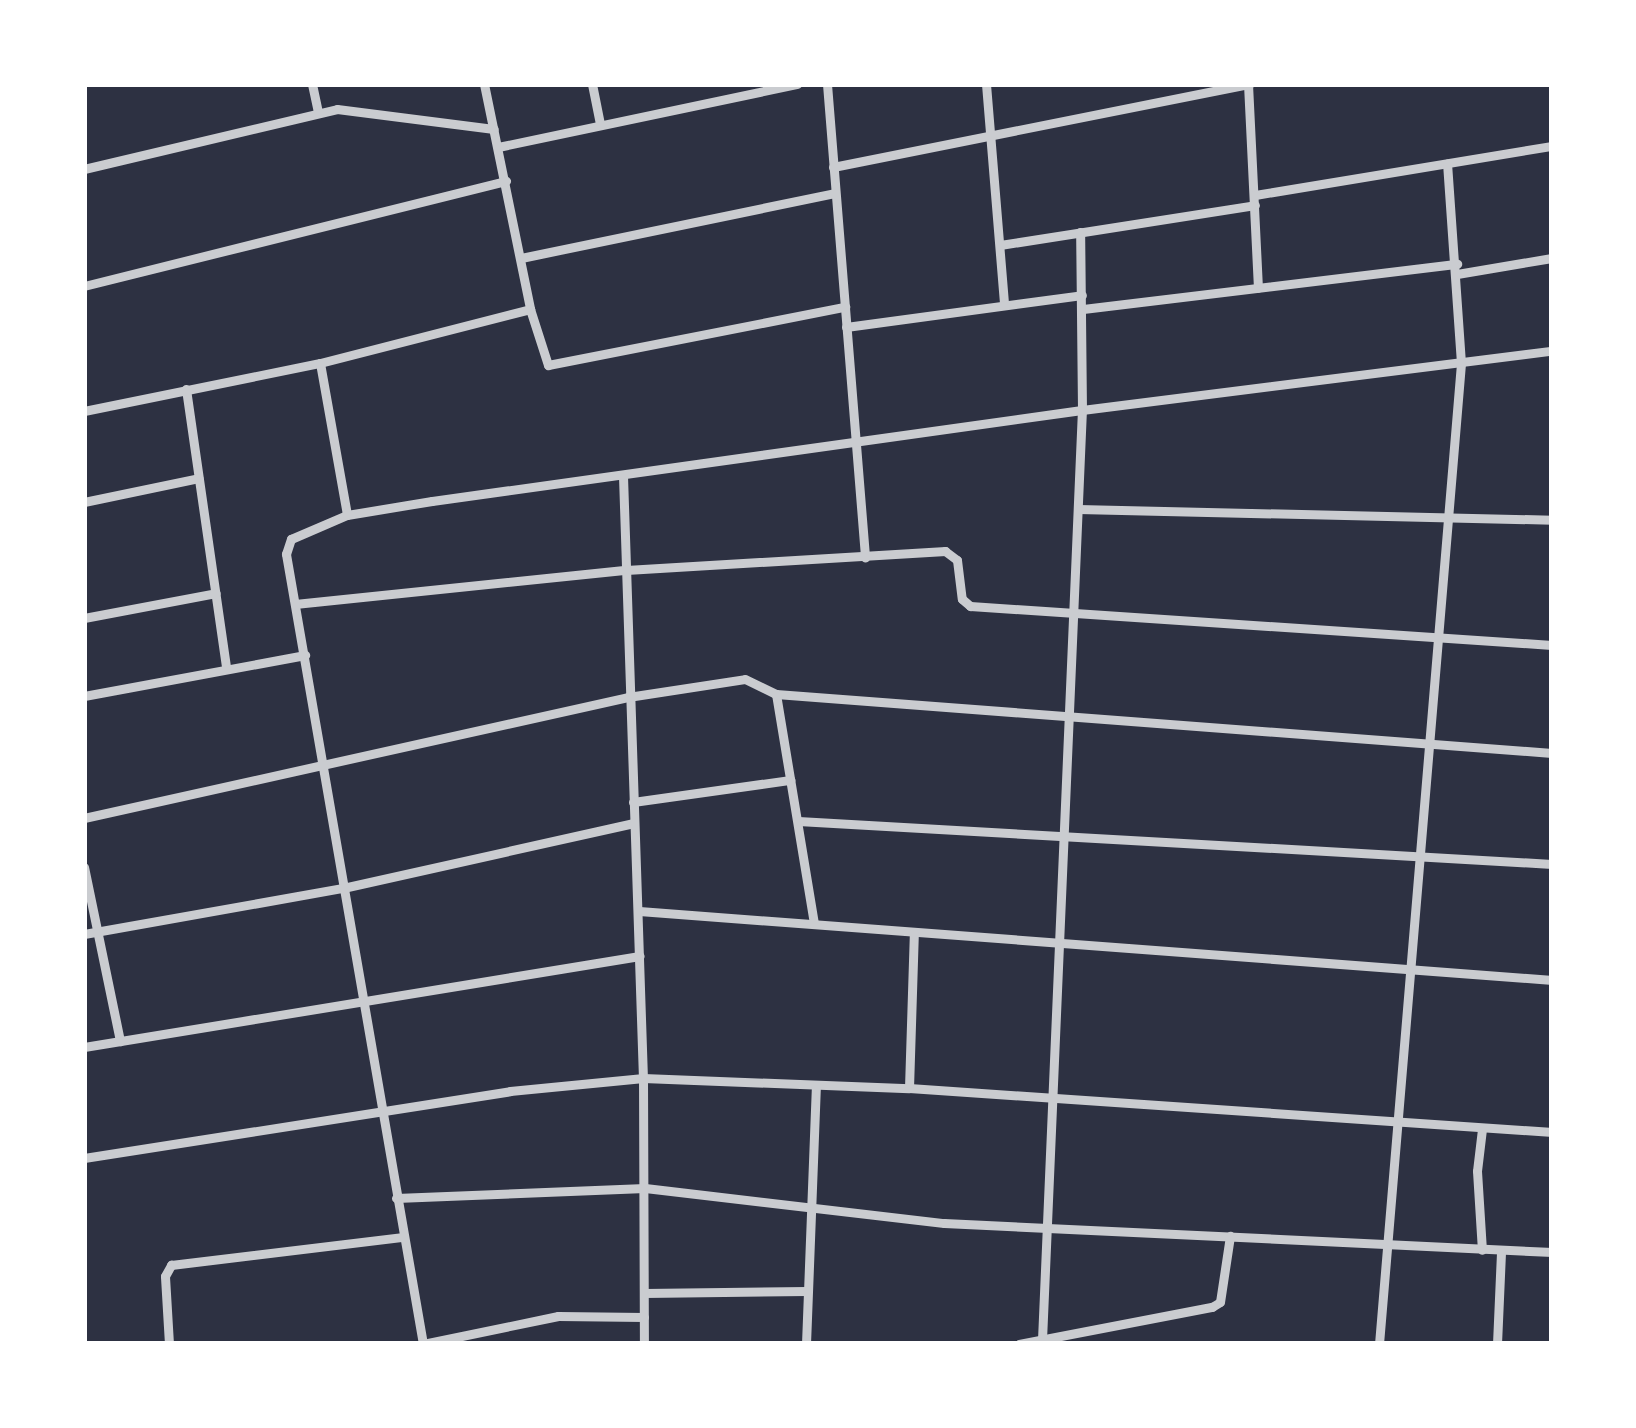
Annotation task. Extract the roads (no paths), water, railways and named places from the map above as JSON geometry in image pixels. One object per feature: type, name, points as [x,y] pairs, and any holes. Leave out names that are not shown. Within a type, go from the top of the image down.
[{"type":"street","points":[[312,84],[318,112]]},
{"type":"street","points":[[484,84],[530,309],[548,365],[844,308]]},
{"type":"street","points":[[592,84],[600,124]]},
{"type":"street","points":[[705,84],[708,101]]},
{"type":"street","points":[[498,147],[797,84]]},
{"type":"street","points":[[827,84],[866,557]]},
{"type":"street","points":[[986,84],[1004,304]]},
{"type":"street","points":[[833,167],[1249,84],[1258,288]]},
{"type":"street","points":[[84,169],[318,112],[354,109],[453,127],[494,128]]},
{"type":"street","points":[[1000,245],[1552,146]]},
{"type":"street","points":[[1379,1344],[1461,363],[1447,163]]},
{"type":"street","points":[[84,286],[506,181]]},
{"type":"street","points":[[520,258],[834,193]]},
{"type":"street","points":[[1042,1340],[1082,410],[1081,232]]},
{"type":"street","points":[[1082,309],[1552,258]]},
{"type":"street","points":[[846,327],[1082,295]]},
{"type":"street","points":[[84,411],[320,363],[530,309]]},
{"type":"street","points":[[644,1317],[558,1316],[423,1344],[287,545],[347,515],[1082,410],[1552,351]]},
{"type":"street","points":[[320,363],[347,515]]},
{"type":"street","points":[[186,389],[226,667]]},
{"type":"street","points":[[623,476],[639,911],[644,1344]]},
{"type":"street","points":[[84,502],[199,478]]},
{"type":"street","points":[[1078,509],[1552,520]]},
{"type":"street","points":[[295,604],[626,570],[945,551],[956,560],[965,604],[1552,645]]},
{"type":"street","points":[[84,618],[216,593]]},
{"type":"street","points":[[84,696],[305,655]]},
{"type":"street","points":[[84,818],[628,698],[746,679],[776,694],[1552,753]]},
{"type":"street","points":[[776,694],[814,923]]},
{"type":"street","points":[[633,802],[790,780]]},
{"type":"street","points":[[797,821],[1552,864]]},
{"type":"street","points":[[84,934],[343,888],[634,824]]},
{"type":"street","points":[[84,867],[120,1041]]},
{"type":"street","points":[[639,911],[1552,980]]},
{"type":"street","points":[[909,1088],[914,932]]},
{"type":"street","points":[[84,1047],[640,956]]},
{"type":"street","points":[[84,1158],[381,1110],[643,1078],[909,1088],[1552,1132]]},
{"type":"street","points":[[806,1344],[816,1084]]},
{"type":"street","points":[[1482,1129],[1477,1171],[1482,1250]]},
{"type":"street","points":[[396,1198],[645,1188],[944,1223],[1390,1248],[1552,1252]]},
{"type":"street","points":[[1019,1344],[1220,1302],[1229,1236]]},
{"type":"street","points":[[169,1344],[165,1276],[170,1265],[403,1237]]},
{"type":"street","points":[[1497,1344],[1501,1251]]},
{"type":"street","points":[[644,1293],[807,1292]]}]
